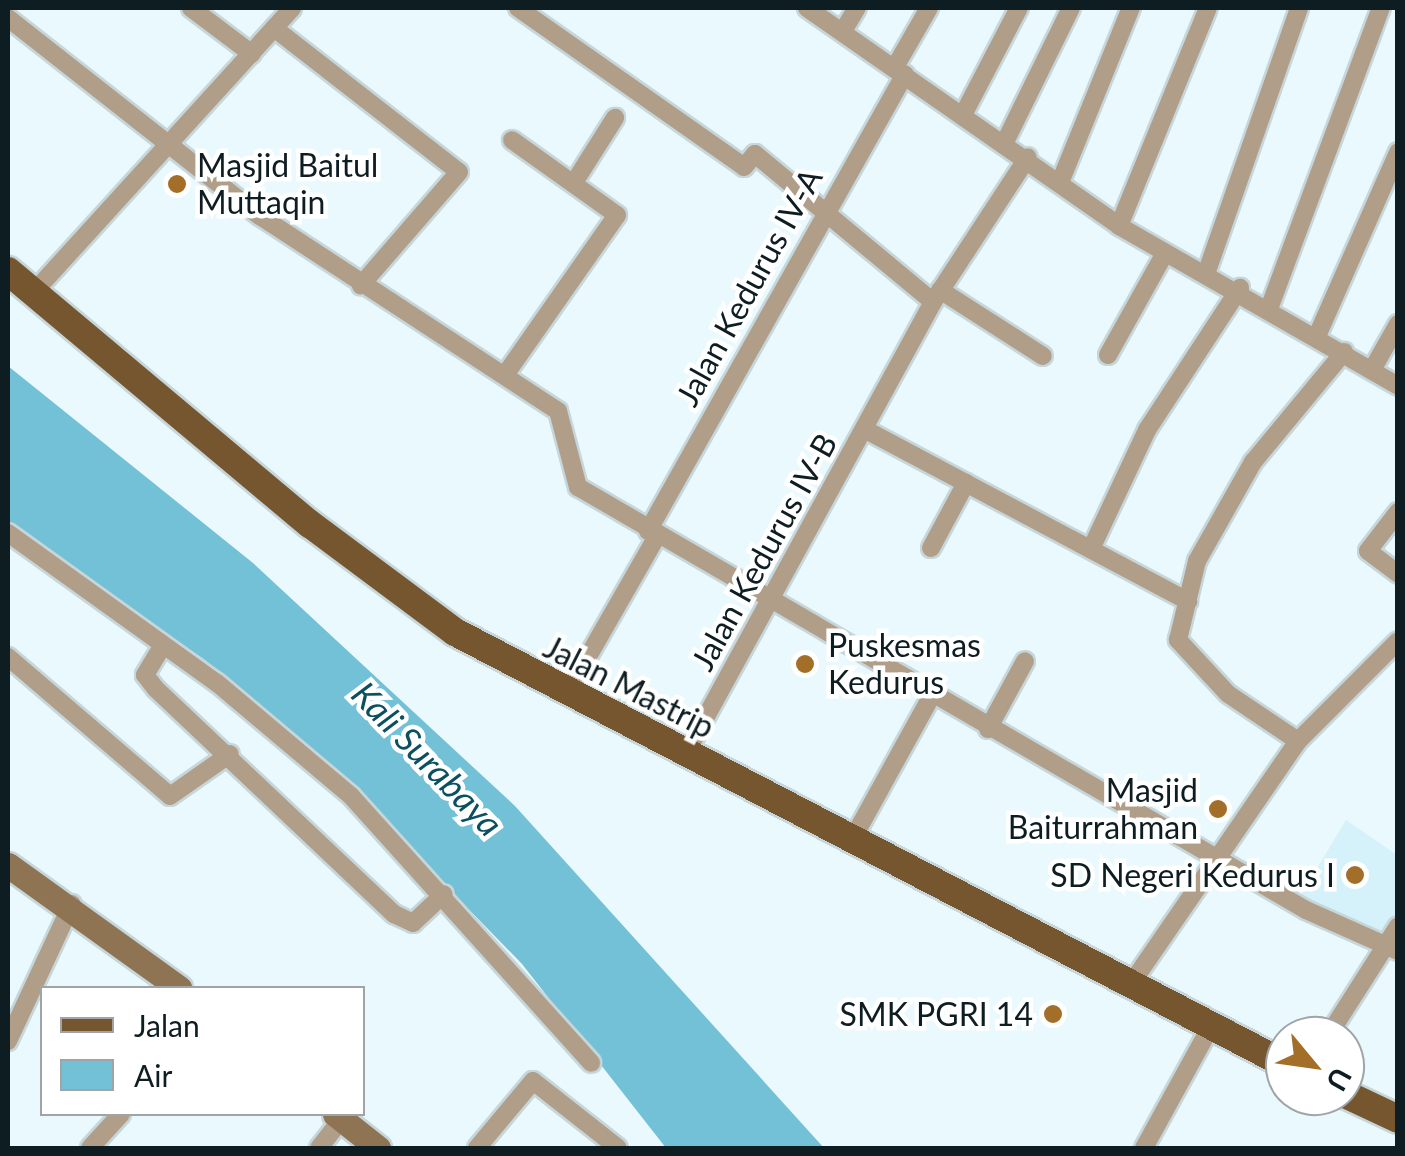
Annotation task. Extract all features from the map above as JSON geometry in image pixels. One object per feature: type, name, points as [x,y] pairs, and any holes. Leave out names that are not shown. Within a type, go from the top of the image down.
[{"type":"main road","name":"Jalan Mastrip","points":[[8,271],[356,560],[455,632],[566,695],[1265,1054]]},
{"type":"main road","points":[[8,865],[72,904],[175,986]]},
{"type":"main road","points":[[1365,1103],[1398,1119]]},
{"type":"main road","points":[[338,1116],[378,1148]]},
{"type":"street","points":[[190,8],[252,54]]},
{"type":"street","points":[[33,293],[164,144],[292,8]]},
{"type":"street","points":[[518,8],[744,166],[755,154],[822,217],[937,296],[1043,356]]},
{"type":"street","points":[[807,8],[1028,157],[1164,255],[1240,288],[1398,386]]},
{"type":"street","points":[[843,32],[857,8]]},
{"type":"street","name":"Jalan Kedurus IV-A","points":[[566,695],[900,70],[929,8]]},
{"type":"street","points":[[964,114],[1020,8]]},
{"type":"street","points":[[1005,142],[1070,8]]},
{"type":"street","points":[[1061,180],[1132,8]]},
{"type":"street","points":[[1119,226],[1208,8]]},
{"type":"street","points":[[1206,274],[1299,8]]},
{"type":"street","points":[[1270,306],[1381,8]]},
{"type":"street","points":[[8,18],[164,144],[361,285],[558,411],[578,488],[931,697],[1219,859],[1392,949]]},
{"type":"street","points":[[274,28],[458,172],[361,285]]},
{"type":"street","points":[[575,182],[615,118]]},
{"type":"street","points":[[506,375],[615,223],[614,209],[512,140]]},
{"type":"street","points":[[1317,336],[1398,152]]},
{"type":"street","name":"Jalan Kedurus IV-B","points":[[684,755],[937,296],[1028,157]]},
{"type":"street","points":[[1108,354],[1164,255]]},
{"type":"street","points":[[1091,549],[1147,430],[1240,288]]},
{"type":"street","points":[[1372,370],[1398,324]]},
{"type":"street","points":[[1298,741],[1179,648],[1197,561],[1253,462],[1344,352]]},
{"type":"street","name":"Jalan Kedurus IV-B","points":[[866,430],[1188,601]]},
{"type":"street","points":[[931,548],[966,483]]},
{"type":"street","points":[[1398,512],[1368,551],[1398,574]]},
{"type":"street","points":[[8,533],[164,645],[350,796],[444,894],[591,1063]]},
{"type":"street","points":[[1131,984],[1298,741],[1398,641]]},
{"type":"street","points":[[164,645],[145,677],[406,924],[444,894]]},
{"type":"street","points":[[8,657],[170,796],[230,754]]},
{"type":"street","points":[[988,729],[1025,661]]},
{"type":"street","points":[[852,840],[931,697]]},
{"type":"street","points":[[8,1041],[13,1017],[72,904]]},
{"type":"street","points":[[1343,1016],[1392,949],[1398,926]]},
{"type":"street","points":[[1144,1148],[1211,1026]]},
{"type":"street","points":[[477,1148],[533,1081],[618,1148]]},
{"type":"street","points":[[90,1148],[118,1116]]},
{"type":"street","points":[[319,1148],[338,1116]]},
{"type":"shaded area","name":"SD Negeri Kedurus I","points":[[1346,820],[1397,855],[1397,911],[1381,939],[1301,895]]},
{"type":"water","name":"Kali Surabaya","points":[[8,366],[253,563],[515,806],[824,1148],[666,1148],[522,964],[339,776],[205,660],[8,525]]},
{"type":"place","name":"Masjid Baitul Muttaqin","points":[[177,184]]},
{"type":"place","name":"Puskesmas Kedurus","points":[[805,664]]},
{"type":"place","name":"Masjid Baiturrahman","points":[[1218,809]]},
{"type":"place","name":"SD Negeri Kedurus I","points":[[1355,875]]},
{"type":"place","name":"SMK PGRI 14","points":[[1053,1014]]}]
